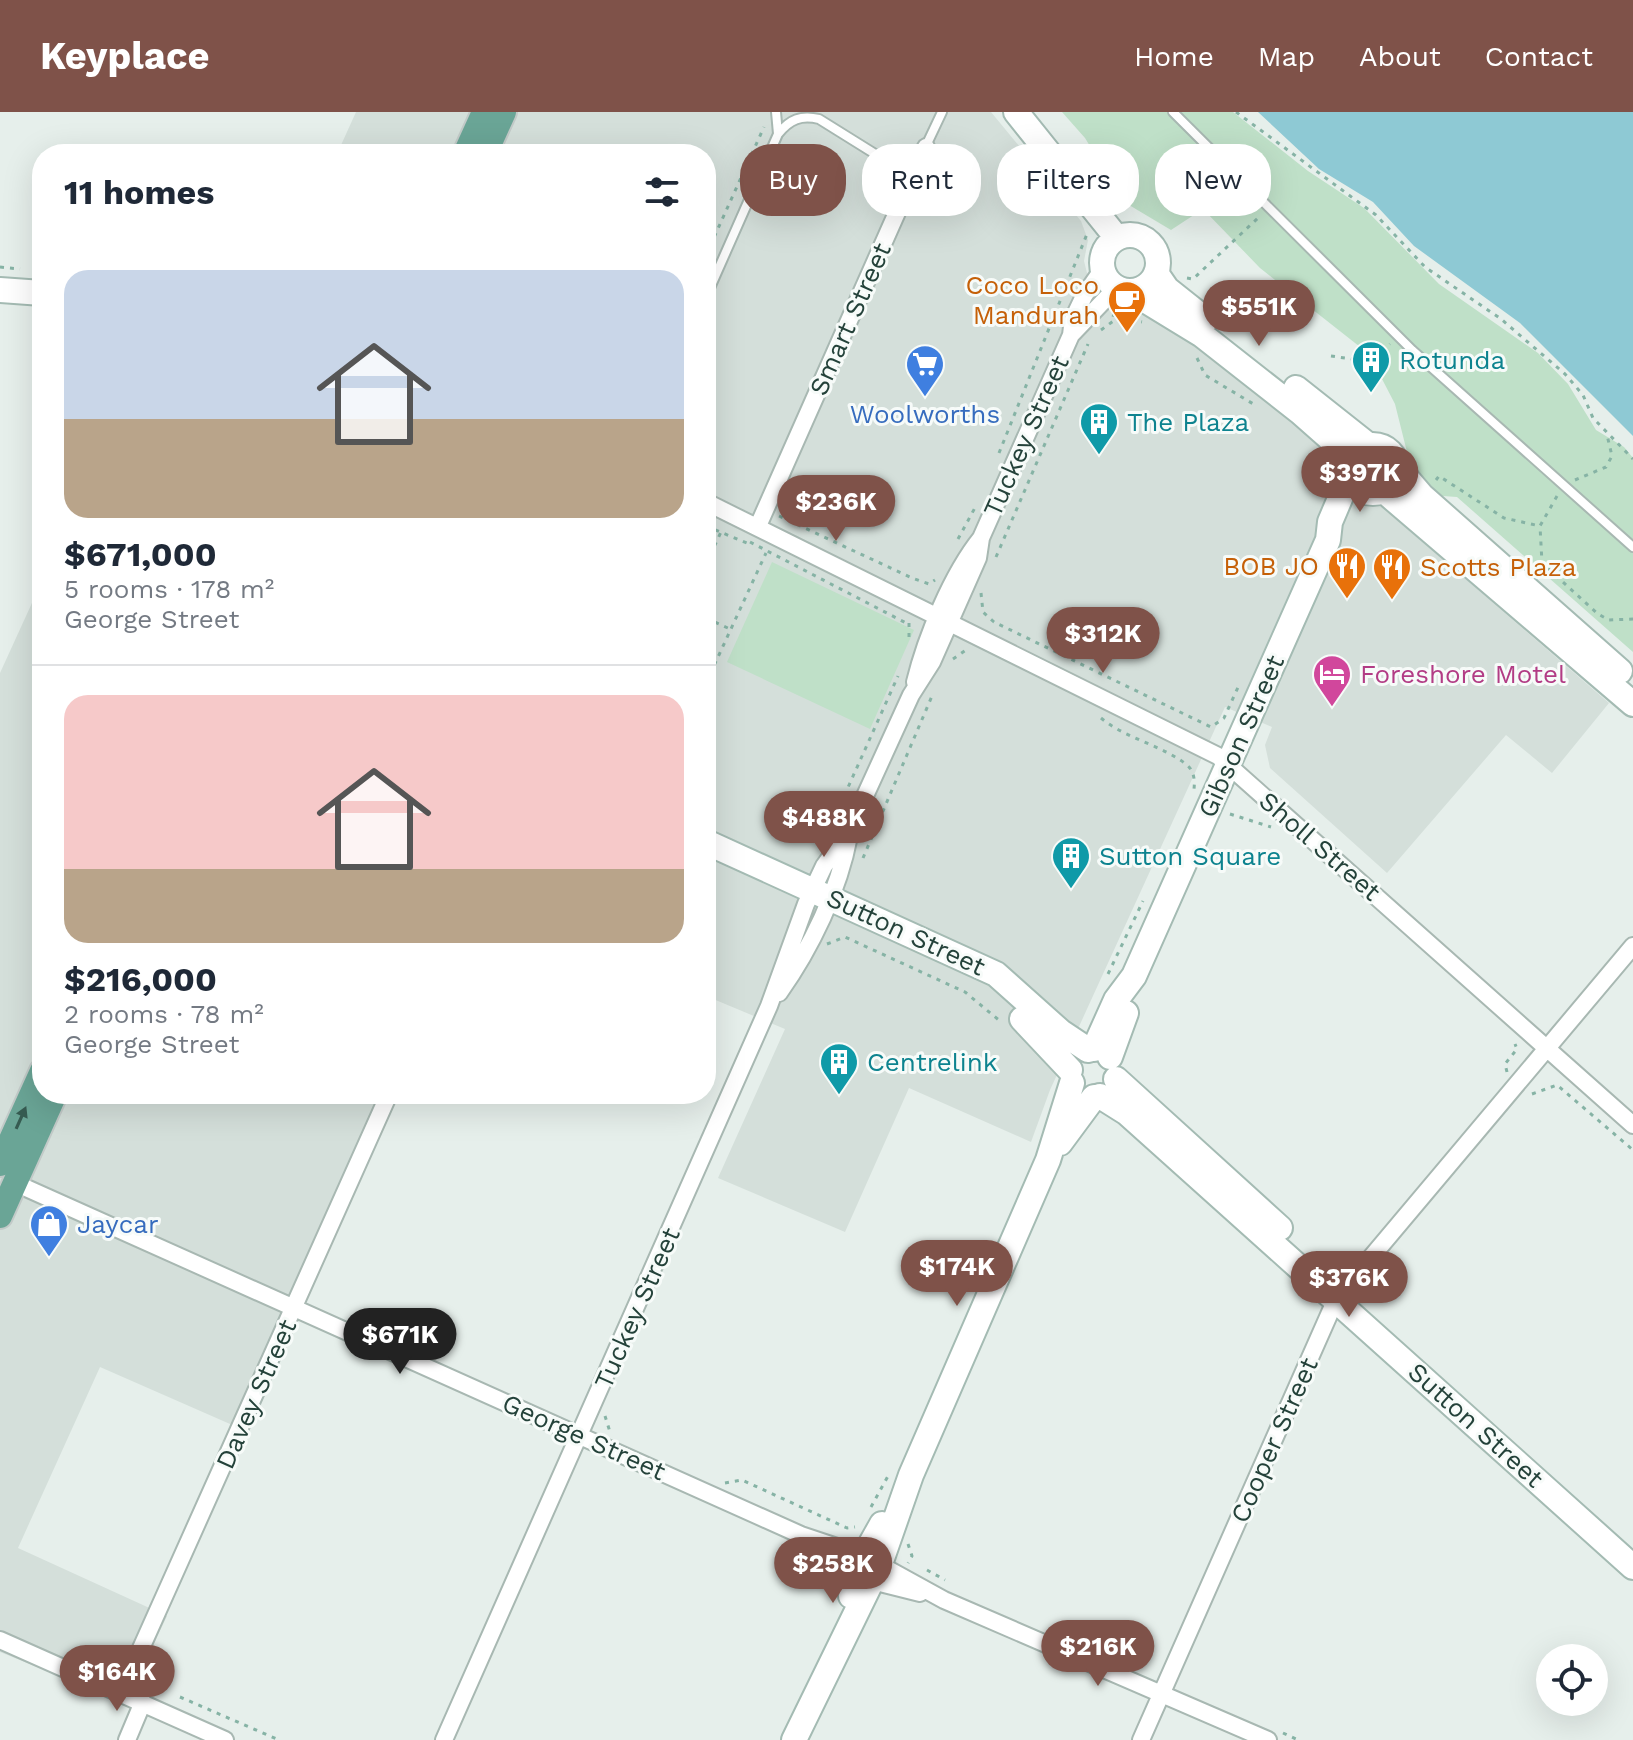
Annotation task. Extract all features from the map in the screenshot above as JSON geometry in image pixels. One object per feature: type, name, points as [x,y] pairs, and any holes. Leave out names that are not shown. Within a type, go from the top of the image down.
[{"type":"main road","points":[[470,144],[484,112]]},
{"type":"main road","points":[[490,144],[504,112]]},
{"type":"main road","points":[[5,1191],[32,1103]]},
{"type":"main road","points":[[5,1191],[50,1104]]},
{"type":"street","points":[[1016,112],[1117,238]]},
{"type":"street","name":"Smart Street","points":[[758,526],[895,216]]},
{"type":"street","points":[[1356,459],[1202,335],[1116,283],[1104,252],[1117,238],[1133,235],[1148,242],[1181,301],[1356,459],[1357,487],[1377,492],[1633,704]]},
{"type":"street","points":[[1116,283],[1145,286],[1167,274]]},
{"type":"street","name":"Tuckey Street","points":[[444,1740],[769,1006],[795,971],[818,900],[911,695],[932,662],[944,619],[978,558],[981,538],[1071,335],[1116,283]]},
{"type":"street","points":[[0,290],[32,292]]},
{"type":"street","points":[[1356,459],[1388,449],[1398,468],[1422,496],[1633,683]]},
{"type":"street","name":"Gibson Street","points":[[794,1740],[1048,1160],[1100,1071],[1129,1006],[1134,976],[1328,540],[1330,522],[1356,459]]},
{"type":"street","points":[[1377,492],[1394,481],[1398,468]]},
{"type":"street","name":"Gibson Street","points":[[1328,540],[1377,492]]},
{"type":"street","name":"Sholl Street","points":[[716,507],[1218,756],[1633,1125]]},
{"type":"street","name":"Sutton Street","points":[[716,847],[979,982],[1041,1036],[1080,1093],[1100,1071]]},
{"type":"street","name":"Sutton Street","points":[[716,864],[818,900],[996,974],[1633,1567]]},
{"type":"street","name":"Cooper Street","points":[[1141,1740],[1342,1294],[1633,946]]},
{"type":"street","points":[[1071,1076],[1076,1057],[1100,1071]]},
{"type":"street","name":"Gibson Street","points":[[1048,1160],[1071,1076]]},
{"type":"street","name":"Davey Street","points":[[121,1693],[385,1104]]},
{"type":"street","name":"George Street","points":[[5,1191],[296,1307],[801,1535],[868,1569],[1268,1740]]},
{"type":"street","name":"Sutton Street","points":[[1342,1294],[1633,1545]]},
{"type":"street","name":"George Street","points":[[868,1569],[902,1576],[944,1600]]},
{"type":"street","points":[[0,1640],[225,1740]]},
{"type":"street","points":[[127,1740],[143,1702]]},
{"type":"lane","points":[[776,112],[778,134]]},
{"type":"lane","name":"Smart Street","points":[[927,144],[942,112]]},
{"type":"lane","points":[[1173,112],[1412,350],[1633,547]]},
{"type":"lane","points":[[716,274],[778,134],[795,118],[819,119],[862,144]]},
{"type":"path","points":[[1236,112],[1376,215],[1425,267],[1501,319],[1565,374],[1583,395],[1593,418],[1633,459]]},
{"type":"path","points":[[716,233],[764,127]]},
{"type":"path","points":[[1167,274],[1193,279],[1260,216]]},
{"type":"path","points":[[997,457],[1089,227]]},
{"type":"path","points":[[1108,313],[1141,324],[1148,314]]},
{"type":"path","points":[[992,565],[1091,338],[1119,317]]},
{"type":"path","points":[[1331,356],[1386,364],[1381,353],[1390,343]]},
{"type":"path","points":[[1194,351],[1205,375],[1260,406]]},
{"type":"path","points":[[1607,435],[1612,456],[1606,467],[1590,471],[1568,486],[1549,506],[1540,526],[1542,563],[1598,614],[1609,620],[1633,619]]},
{"type":"path","points":[[1439,476],[1504,518],[1540,526]]},
{"type":"path","points":[[957,543],[980,499]]},
{"type":"path","points":[[765,509],[929,584]]},
{"type":"path","points":[[716,530],[749,544]]},
{"type":"path","points":[[716,543],[721,532]]},
{"type":"path","points":[[716,660],[766,553]]},
{"type":"path","points":[[922,594],[939,577]]},
{"type":"path","points":[[981,588],[983,612],[994,622],[1211,727],[1224,718]]},
{"type":"path","points":[[978,616],[983,612]]},
{"type":"path","points":[[909,652],[911,617]]},
{"type":"path","points":[[716,623],[730,629]]},
{"type":"path","points":[[963,649],[975,655]]},
{"type":"path","points":[[831,825],[903,666]]},
{"type":"path","points":[[861,862],[933,693]]},
{"type":"path","points":[[1093,712],[1113,728],[1188,766],[1195,779],[1193,796]]},
{"type":"path","points":[[1106,978],[1146,894]]},
{"type":"path","points":[[823,945],[845,937],[965,992],[1001,1021]]},
{"type":"path","points":[[1516,1085],[1528,1096],[1542,1088],[1557,1085],[1633,1150]]},
{"type":"path","points":[[593,1407],[603,1412],[611,1434]]},
{"type":"path","points":[[723,1484],[742,1480],[847,1528],[862,1526]]},
{"type":"path","points":[[902,1576],[912,1556],[905,1534]]},
{"type":"path","points":[[180,1697],[279,1740]]},
{"type":"shaded area","points":[[356,112],[991,112],[1017,144],[997,144],[997,216],[1077,216],[1088,240],[1084,261],[1088,277],[1098,291],[1115,306],[1162,321],[1341,455],[1345,491],[1355,499],[1382,507],[1609,703],[1552,773],[1506,735],[1387,873],[1270,768],[1265,745],[1272,727],[1225,707],[1050,1090],[1031,1142],[909,1088],[845,1232],[718,1178],[785,1029],[716,1000],[716,144],[342,144]]},
{"type":"shaded area","points":[[32,603],[32,1104],[392,1104],[246,1431],[100,1367],[18,1548],[167,1616],[126,1703],[0,1652],[0,673]]},
{"type":"green space","points":[[1062,112],[1233,112],[1308,171],[1364,208],[1439,284],[1538,353],[1568,384],[1596,430],[1624,447],[1633,458],[1633,652],[1457,497],[1429,495],[1412,472],[1395,404],[1369,354],[1260,268],[1210,216],[1271,216],[1271,144],[1155,144],[1155,216],[1192,216],[1171,230],[1139,211],[1139,144],[1089,144]]},
{"type":"green space","points":[[772,562],[914,630],[870,729],[727,662]]},
{"type":"water","points":[[1258,112],[1633,112],[1633,436],[1520,323],[1414,246],[1373,202],[1319,169]]},
{"type":"place","name":"Coco Loco Mandurah","points":[[1127,334]]},
{"type":"place","name":"Rotunda","points":[[1371,394]]},
{"type":"place","name":"Woolworths","points":[[925,398]]},
{"type":"place","name":"The Plaza","points":[[1099,456]]},
{"type":"place","name":"BOB JO","points":[[1347,600]]},
{"type":"place","name":"Scotts Plaza","points":[[1392,601]]},
{"type":"place","name":"Foreshore Motel","points":[[1332,708]]},
{"type":"place","name":"Sutton Square","points":[[1071,890]]},
{"type":"place","name":"Centrelink","points":[[839,1096]]},
{"type":"place","name":"Jaycar","points":[[49,1258]]}]
